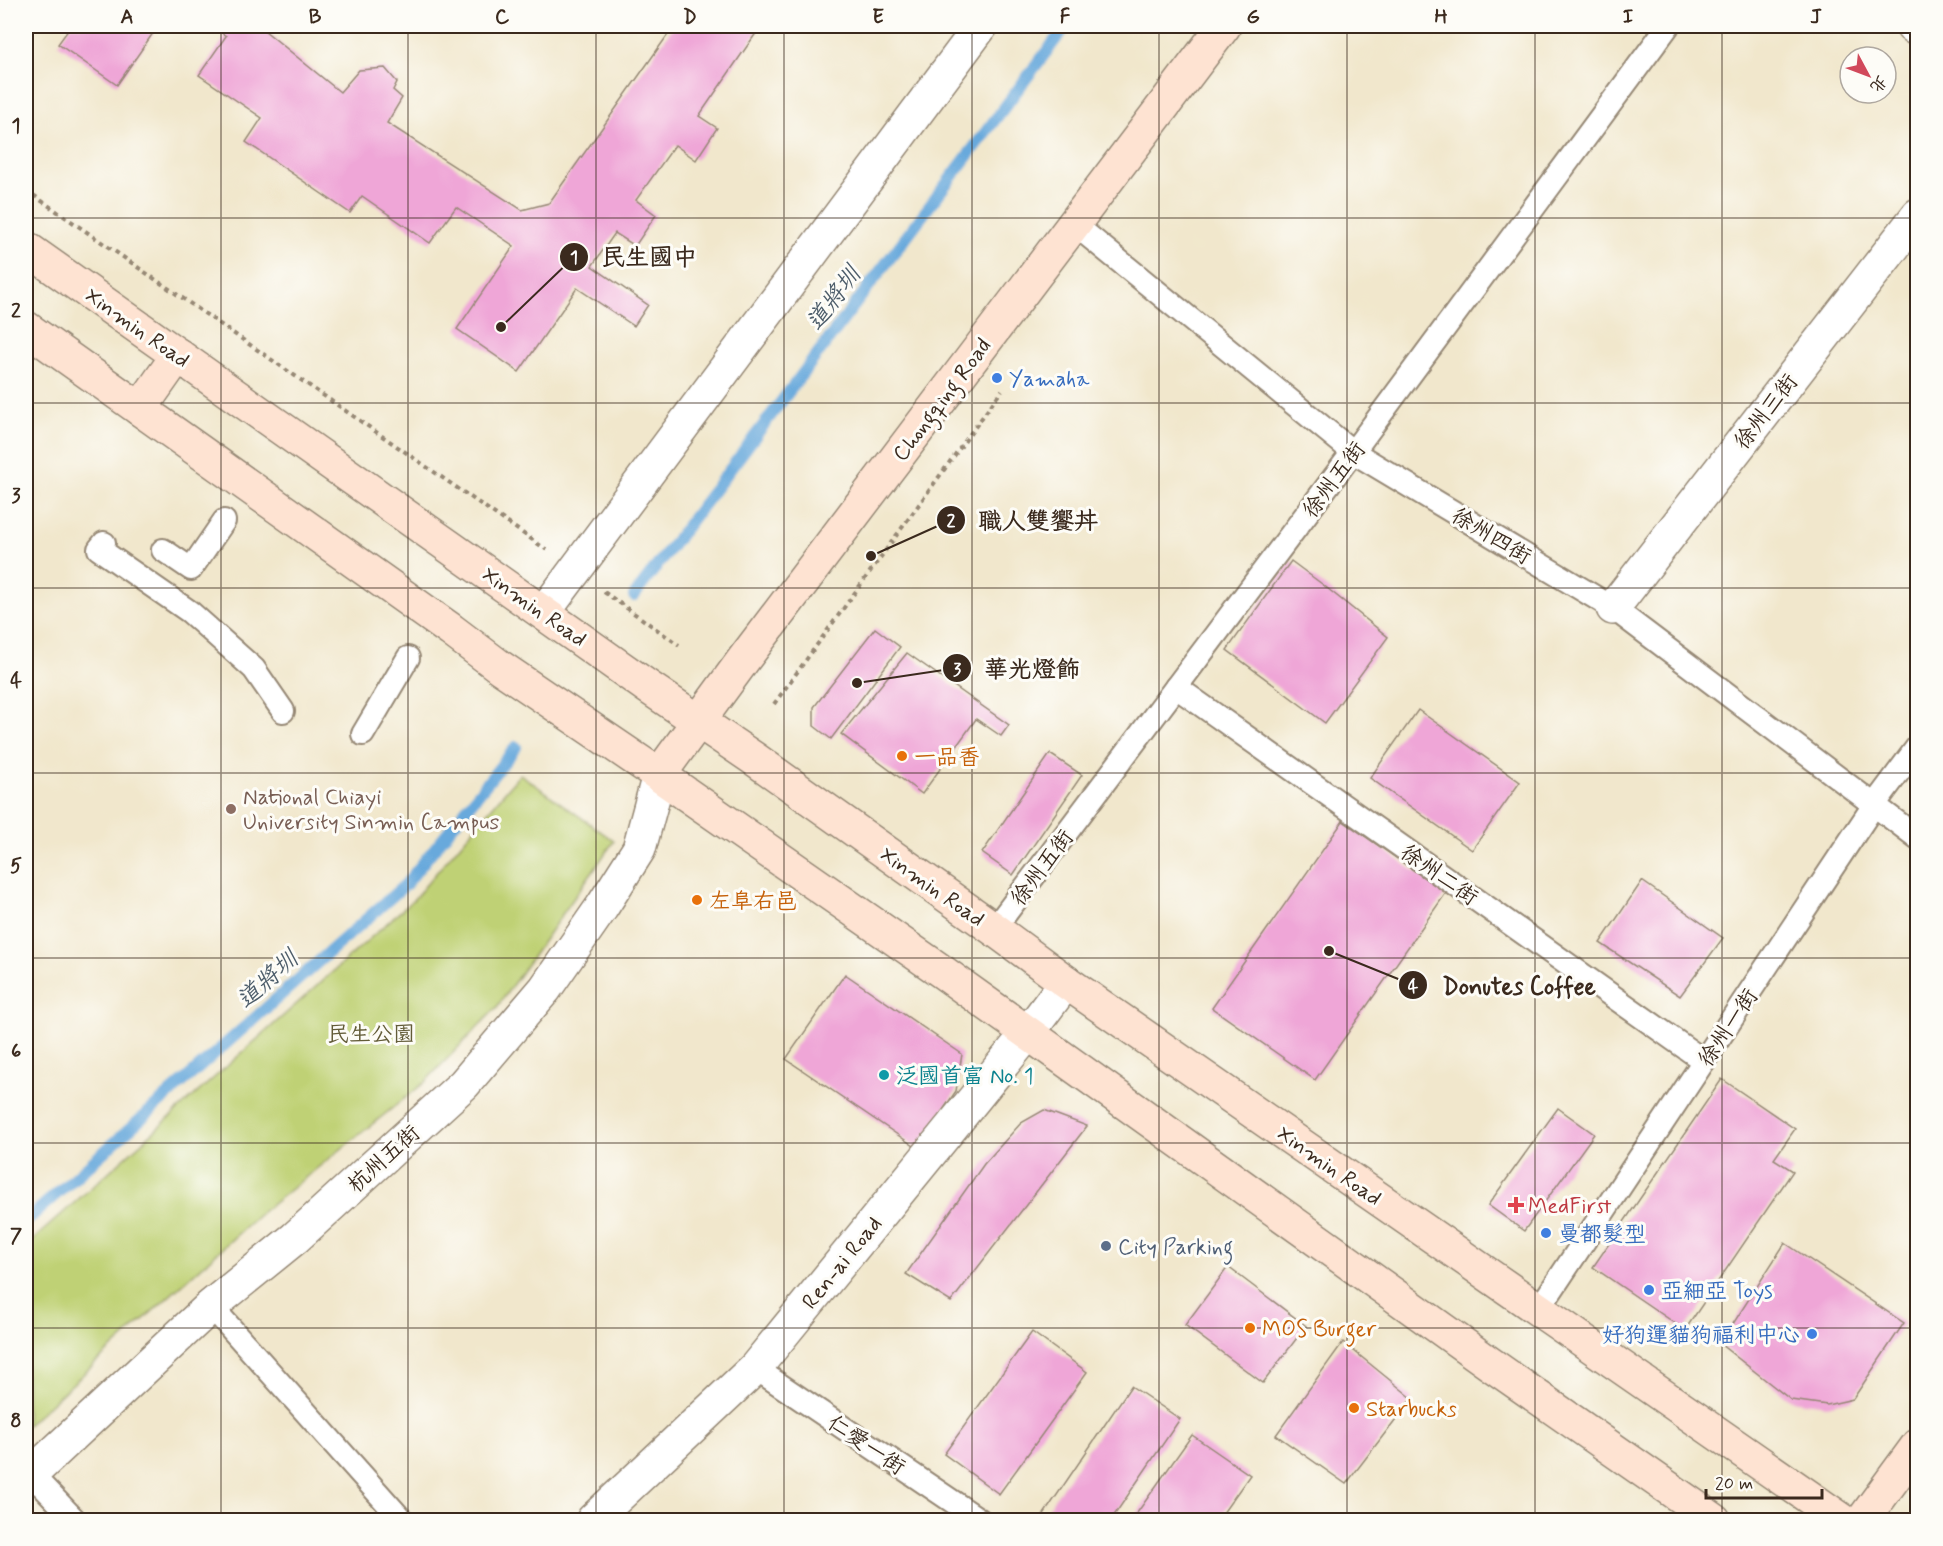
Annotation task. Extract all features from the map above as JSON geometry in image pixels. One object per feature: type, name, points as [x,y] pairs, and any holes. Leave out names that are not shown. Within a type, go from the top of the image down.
[{"type":"street","points":[[544,612],[981,26]]},
{"type":"street","name":"Chongqing Road","points":[[659,775],[744,659],[1224,26]]},
{"type":"street","points":[[1912,26],[1917,30]]},
{"type":"street","name":"徐州三街","points":[[1613,608],[1917,215]]},
{"type":"street","name":"Xinmin Road","points":[[26,248],[700,721],[1066,982],[1842,1521]]},
{"type":"street","points":[[26,328],[500,667],[659,775],[1028,1033],[1714,1521]]},
{"type":"street","points":[[140,409],[178,355]]},
{"type":"street","name":"杭州五街","points":[[28,1476],[211,1306],[295,1238],[472,1076],[545,989],[639,849],[659,775]]},
{"type":"street","name":"Ren-ai Road","points":[[593,1521],[755,1368],[1028,1033],[1066,982]]},
{"type":"street","points":[[1863,1521],[1917,1445]]},
{"type":"lane","name":"徐州五街","points":[[994,929],[1353,452],[1668,26]]},
{"type":"lane","name":"徐州四街","points":[[1074,224],[1353,452],[1613,608],[1917,838]]},
{"type":"lane","points":[[163,550],[191,569],[224,521]]},
{"type":"lane","points":[[104,543],[99,549],[190,612],[254,669],[283,711]]},
{"type":"lane","points":[[363,734],[408,658]]},
{"type":"lane","name":"徐州二街","points":[[1176,687],[1704,1061]]},
{"type":"lane","name":"徐州一街","points":[[1539,1309],[1874,805],[1917,746]]},
{"type":"lane","points":[[211,1306],[402,1521]]},
{"type":"lane","name":"仁愛一街","points":[[755,1368],[980,1521]]},
{"type":"lane","points":[[28,1476],[75,1521]]},
{"type":"path","points":[[26,190],[537,542],[679,645]]},
{"type":"path","points":[[774,704],[1002,390]]},
{"type":"green space","name":"民生公園","points":[[520,774],[614,841],[497,1007],[424,1083],[261,1213],[26,1426],[26,1246],[414,899]]},
{"type":"building","points":[[71,26],[158,26],[117,85],[58,44]]},
{"type":"building","points":[[211,26],[259,26],[340,92],[359,70],[385,68],[397,82],[393,90],[402,98],[387,123],[522,210],[549,203],[674,26],[761,26],[699,116],[717,128],[696,160],[675,145],[636,200],[656,215],[635,246],[615,233],[592,266],[648,305],[634,326],[577,288],[519,372],[457,329],[514,246],[456,207],[430,243],[362,196],[350,213],[246,142],[262,118],[199,75],[226,36]]},
{"type":"building","points":[[1291,561],[1388,637],[1325,723],[1227,650]]},
{"type":"building","points":[[875,628],[900,647],[831,739],[814,726],[814,707]]},
{"type":"building","points":[[907,653],[1009,725],[1001,736],[976,719],[922,794],[841,734]]},
{"type":"building","points":[[1418,710],[1520,782],[1472,850],[1370,778]]},
{"type":"building","points":[[1050,754],[1082,775],[1013,875],[982,853]]},
{"type":"building","points":[[1343,821],[1446,893],[1315,1080],[1212,1008]]},
{"type":"building","points":[[1642,881],[1723,938],[1680,996],[1600,943]]},
{"type":"building","name":"泛國首富 No. 1","points":[[845,974],[962,1054],[956,1091],[917,1148],[786,1059]]},
{"type":"building","points":[[1722,1079],[1795,1129],[1774,1159],[1793,1171],[1685,1330],[1593,1267]]},
{"type":"building","points":[[1558,1108],[1594,1134],[1524,1231],[1488,1205]]},
{"type":"building","points":[[1044,1110],[1087,1126],[951,1302],[906,1274],[984,1164],[1021,1123]]},
{"type":"building","name":"好狗運貓狗福利中心","points":[[1785,1243],[1904,1323],[1853,1399],[1827,1405],[1791,1400],[1720,1344]]},
{"type":"building","points":[[1228,1267],[1306,1326],[1263,1383],[1185,1325]]},
{"type":"building","points":[[1032,1332],[1087,1372],[999,1494],[944,1454]]},
{"type":"building","points":[[1343,1342],[1412,1398],[1346,1484],[1276,1435]]},
{"type":"building","points":[[1131,1386],[1180,1419],[1111,1520],[1040,1520]]},
{"type":"building","points":[[1192,1435],[1250,1475],[1218,1520],[1132,1520]]},
{"type":"waterway","name":"道將圳","points":[[634,596],[1066,26]]},
{"type":"waterway","name":"道將圳","points":[[26,1221],[406,884],[516,747]]},
{"type":"place","name":"民生國中","points":[[501,327]]},
{"type":"place","name":"Yamaha","points":[[997,378]]},
{"type":"place","name":"職人雙饗丼","points":[[871,556]]},
{"type":"place","name":"華光燈飾","points":[[857,683]]},
{"type":"place","name":"一品香","points":[[902,756]]},
{"type":"place","name":"National Chiayi University Sinmin Campus","points":[[231,809]]},
{"type":"place","name":"左阜右邑","points":[[697,900]]},
{"type":"place","name":"Donutes Coffee","points":[[1329,951]]},
{"type":"place","name":"泛國首富 No. 1","points":[[884,1075]]},
{"type":"place","name":"MedFirst","points":[[1516,1205]]},
{"type":"place","name":"曼都髮型","points":[[1546,1233]]},
{"type":"place","name":"City Parking","points":[[1106,1246]]},
{"type":"place","name":"亞細亞 Toys","points":[[1649,1290]]},
{"type":"place","name":"MOS Burger","points":[[1250,1328]]},
{"type":"place","name":"好狗運貓狗福利中心","points":[[1812,1334]]},
{"type":"place","name":"Starbucks","points":[[1354,1408]]}]
